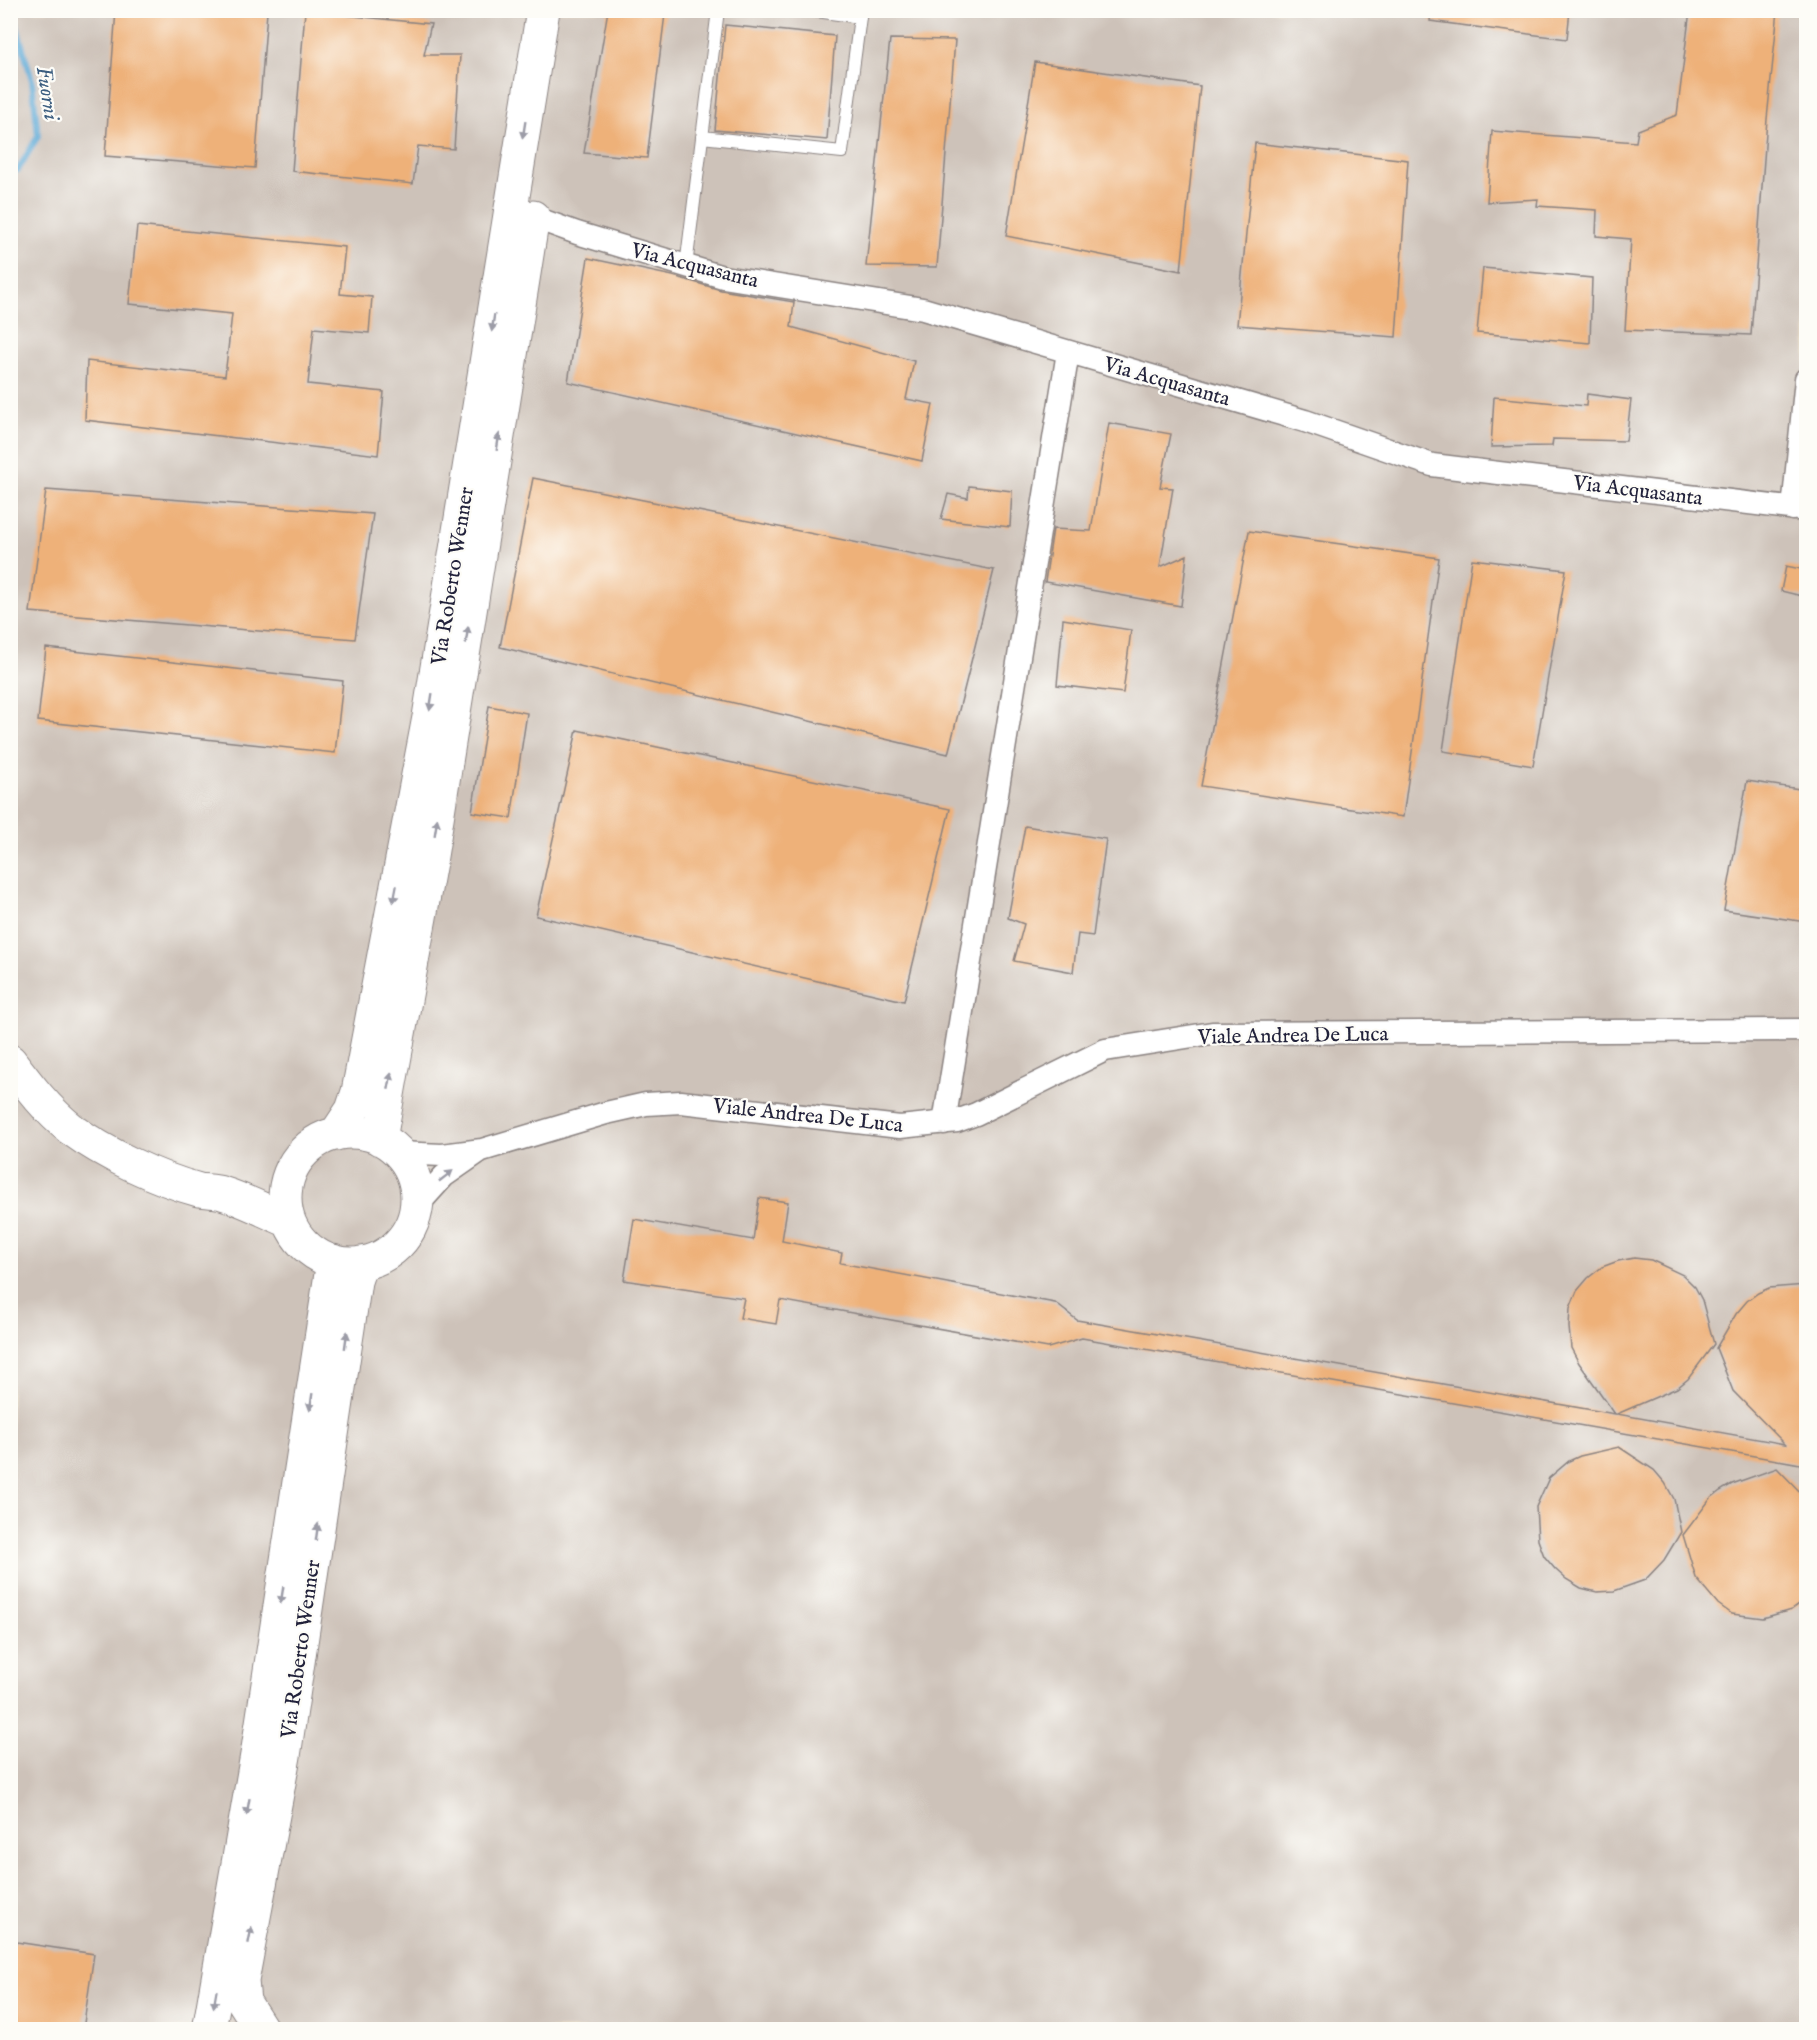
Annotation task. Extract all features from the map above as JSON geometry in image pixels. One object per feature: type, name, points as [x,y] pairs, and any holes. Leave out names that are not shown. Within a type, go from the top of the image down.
[{"type":"main road","name":"Via Roberto Wenner","points":[[336,1134],[352,1110],[358,1092],[429,717],[543,10]]},
{"type":"main road","name":"Via Roberto Wenner","points":[[389,1146],[433,844],[533,217],[562,10]]},
{"type":"main road","points":[[10,1061],[49,1108],[72,1129],[105,1150],[169,1179],[200,1190],[221,1192],[274,1183],[289,1176]]},
{"type":"main road","points":[[358,1132],[389,1146],[412,1172],[415,1183],[416,1207],[402,1239],[383,1254],[347,1262],[322,1257],[307,1246],[295,1232],[290,1221],[285,1196],[294,1164],[312,1145],[336,1134],[358,1132]]},
{"type":"main road","points":[[221,1192],[290,1221]]},
{"type":"main road","name":"Via Roberto Wenner","points":[[209,2030],[347,1262]]},
{"type":"main road","name":"Via Roberto Wenner","points":[[262,2030],[244,2002],[242,1981],[284,1756],[355,1281],[347,1262]]},
{"type":"street","name":"Via Acquasanta","points":[[533,217],[577,233],[723,277],[923,309],[1305,421],[1432,465],[1800,509]]},
{"type":"street","points":[[944,1123],[1068,352]]},
{"type":"street","points":[[1800,509],[1806,379]]},
{"type":"street","name":"Viale Andrea De Luca","points":[[482,1150],[570,1123],[645,1104],[681,1102],[900,1127],[957,1121],[976,1114],[1105,1050],[1212,1033],[1806,1029]]},
{"type":"street","points":[[389,1146],[442,1155],[482,1150]]},
{"type":"street","points":[[416,1207],[444,1176],[482,1150]]},
{"type":"lane","points":[[686,266],[718,10]]},
{"type":"lane","points":[[702,136],[842,152],[860,17],[809,10]]},
{"type":"shaded area","points":[[11,11],[1806,11],[1806,2029],[11,2029]]},
{"type":"building","points":[[116,10],[253,10],[267,12],[255,168],[105,156]]},
{"type":"building","points":[[608,10],[650,10],[665,14],[647,158],[584,153]]},
{"type":"building","points":[[1431,10],[1570,10],[1567,39],[1430,21]]},
{"type":"building","points":[[1690,10],[1778,10],[1767,119],[1751,335],[1625,330],[1631,239],[1596,236],[1597,210],[1537,206],[1538,199],[1487,202],[1492,131],[1636,142],[1638,130],[1677,115]]},
{"type":"building","points":[[305,11],[431,24],[424,55],[460,55],[454,149],[418,146],[413,184],[292,171]]},
{"type":"building","points":[[725,25],[835,36],[827,140],[715,130]]},
{"type":"building","points":[[890,39],[955,40],[937,267],[866,266]]},
{"type":"building","points":[[1035,62],[1200,86],[1181,271],[1006,236]]},
{"type":"building","points":[[1255,143],[1408,160],[1396,337],[1237,325]]},
{"type":"building","points":[[137,226],[345,247],[340,294],[372,297],[369,333],[314,328],[308,384],[384,392],[378,455],[85,420],[87,361],[225,376],[232,314],[129,304]]},
{"type":"building","points":[[588,258],[673,276],[721,290],[794,302],[791,327],[914,361],[906,399],[933,404],[922,461],[568,382]]},
{"type":"building","points":[[1483,268],[1592,278],[1590,343],[1477,333]]},
{"type":"building","points":[[1587,394],[1631,400],[1626,441],[1553,439],[1552,446],[1491,447],[1494,397],[1586,406]]},
{"type":"building","points":[[1109,423],[1171,434],[1160,487],[1173,488],[1160,567],[1187,555],[1181,606],[1045,582],[1053,529],[1091,531]]},
{"type":"building","points":[[533,478],[994,570],[948,754],[500,647]]},
{"type":"building","points":[[969,486],[1012,491],[1010,527],[941,519],[948,494],[968,498]]},
{"type":"building","points":[[46,490],[373,514],[355,639],[30,612]]},
{"type":"building","points":[[1249,531],[1439,558],[1403,817],[1201,786]]},
{"type":"building","points":[[1472,559],[1566,570],[1533,766],[1443,751]]},
{"type":"building","points":[[1786,566],[1806,570],[1806,597],[1781,591]]},
{"type":"building","points":[[1063,619],[1131,630],[1123,693],[1057,685]]},
{"type":"building","points":[[46,648],[343,681],[335,753],[38,721]]},
{"type":"building","points":[[489,706],[527,713],[511,818],[472,812]]},
{"type":"building","points":[[577,730],[950,809],[904,1001],[536,916]]},
{"type":"building","points":[[1747,781],[1806,790],[1806,922],[1724,910]]},
{"type":"building","points":[[1025,826],[1106,839],[1093,936],[1078,934],[1073,972],[1014,961],[1024,924],[1008,918]]},
{"type":"building","points":[[759,1198],[788,1202],[782,1241],[842,1253],[840,1263],[1055,1303],[1077,1320],[1615,1414],[1571,1348],[1570,1308],[1577,1291],[1602,1267],[1634,1258],[1651,1260],[1683,1275],[1695,1287],[1702,1300],[1714,1344],[1688,1379],[1677,1388],[1617,1414],[1785,1444],[1733,1391],[1716,1348],[1736,1314],[1747,1301],[1758,1293],[1769,1288],[1806,1285],[1806,1465],[1082,1338],[1048,1348],[780,1300],[776,1324],[740,1318],[744,1298],[624,1280],[634,1219],[753,1240]]},
{"type":"building","points":[[1619,1447],[1654,1470],[1665,1483],[1674,1499],[1681,1532],[1664,1560],[1645,1580],[1614,1591],[1597,1592],[1581,1588],[1566,1579],[1544,1556],[1538,1540],[1536,1507],[1549,1478],[1569,1461],[1580,1456]]},
{"type":"building","points":[[1777,1468],[1806,1498],[1806,1599],[1791,1610],[1763,1618],[1732,1614],[1718,1604],[1696,1578],[1683,1535],[1711,1498],[1720,1491],[1732,1484]]},
{"type":"building","points":[[10,1941],[94,1954],[83,2030],[10,2030]]},
{"type":"waterway","name":"Fuorni","points":[[10,171],[18,170],[38,136],[32,80],[12,10]]}]
